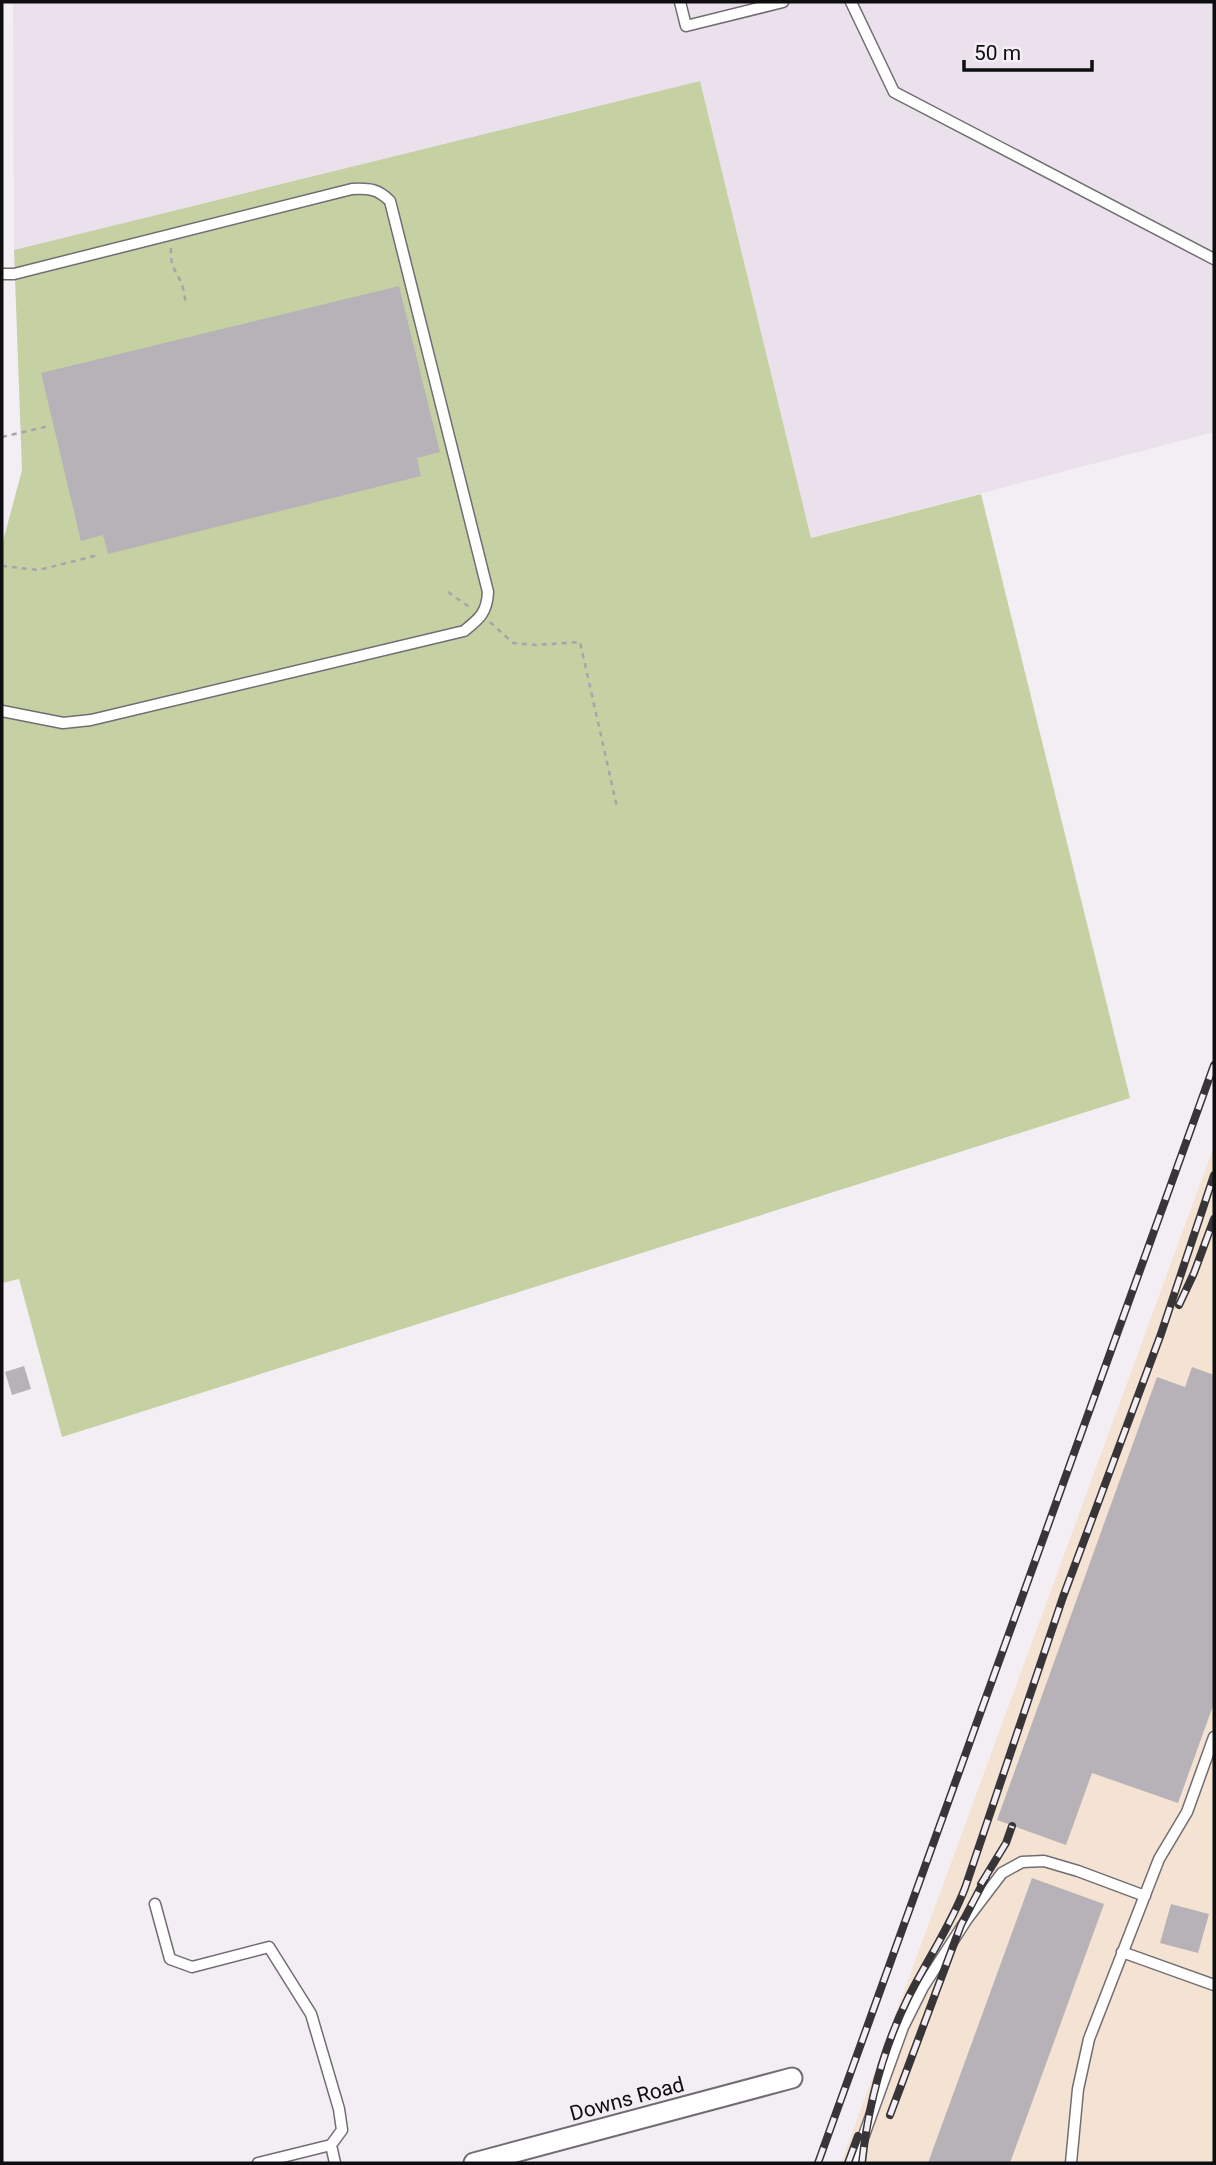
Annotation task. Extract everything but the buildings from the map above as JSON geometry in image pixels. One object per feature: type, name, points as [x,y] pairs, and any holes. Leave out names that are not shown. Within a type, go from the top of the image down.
[{"type":"street","name":"Downs Road","points":[[474,2163],[792,2078]]},
{"type":"lane","points":[[680,2],[686,26],[783,2]]},
{"type":"lane","points":[[850,2],[894,92],[1214,259]]},
{"type":"lane","points":[[2,274],[14,274],[352,189],[369,188],[382,192],[390,201],[488,592],[487,607],[482,616],[464,631],[91,720],[63,723],[2,711]]},
{"type":"lane","points":[[1071,2163],[1075,2109],[1084,2055],[1159,1859],[1187,1812],[1214,1737]]},
{"type":"lane","points":[[854,2163],[903,2027],[923,1987],[967,1919],[1002,1873],[1022,1862],[1044,1861],[1145,1896]]},
{"type":"lane","points":[[155,1904],[170,1959],[192,1967],[269,1947],[311,2014],[339,2109],[342,2130],[331,2145],[258,2163]]},
{"type":"lane","points":[[1122,1952],[1214,1985]]},
{"type":"lane","points":[[331,2145],[335,2163]]},
{"type":"path","points":[[172,234],[170,260],[174,272],[182,282],[186,303]]},
{"type":"path","points":[[2,437],[49,426]]},
{"type":"path","points":[[2,566],[39,570],[98,555]]},
{"type":"path","points":[[447,592],[482,616],[513,643],[536,645],[580,642],[617,807]]},
{"type":"shaded area","points":[[13,2],[1214,2],[1214,432],[811,538],[700,81],[14,250]]},
{"type":"shaded area","points":[[1214,1146],[1214,2163],[841,2163]]},
{"type":"green space","points":[[700,81],[811,538],[981,494],[1130,1098],[62,1437],[19,1279],[2,1283],[2,545],[22,470],[14,250]]},
{"type":"railway","points":[[818,2163],[1214,1065]]},
{"type":"railway","points":[[862,2163],[868,2120],[891,2037],[908,1998],[965,1888],[1063,1597],[1161,1334],[1214,1175]]},
{"type":"railway","points":[[1179,1305],[1214,1219]]},
{"type":"railway","points":[[981,1884],[1006,1843],[1012,1826]]},
{"type":"railway","points":[[890,2115],[961,1925],[986,1877]]},
{"type":"railway","points":[[848,2163],[858,2136]]}]
